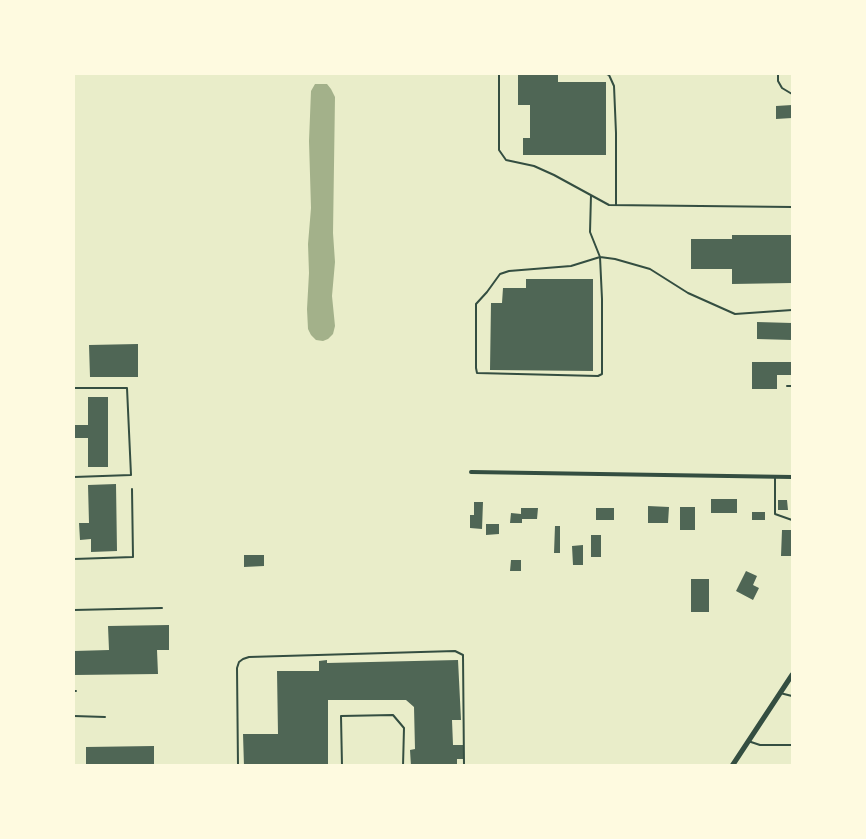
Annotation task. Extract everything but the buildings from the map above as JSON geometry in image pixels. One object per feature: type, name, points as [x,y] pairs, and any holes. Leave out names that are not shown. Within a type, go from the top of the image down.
[{"type":"street","points":[[471,472],[792,477]]},
{"type":"street","points":[[732,765],[792,675]]},
{"type":"lane","points":[[499,74],[499,150],[506,160],[534,166],[609,205],[792,207]]},
{"type":"lane","points":[[607,74],[614,86],[616,205]]},
{"type":"lane","points":[[778,74],[778,81],[782,88],[792,94]]},
{"type":"lane","points":[[591,195],[590,232],[600,257],[602,372],[598,376],[477,373],[476,304],[500,274],[509,272],[571,266],[600,257],[615,259],[650,269],[688,293],[735,314],[792,310]]},
{"type":"lane","points":[[787,386],[792,386]]},
{"type":"lane","points":[[74,388],[127,388],[131,475],[74,477]]},
{"type":"lane","points":[[775,476],[775,514],[792,520]]},
{"type":"lane","points":[[74,559],[133,557],[132,489]]},
{"type":"lane","points":[[74,610],[162,608]]},
{"type":"lane","points":[[238,765],[237,668],[243,659],[455,651],[463,655],[464,765]]},
{"type":"lane","points":[[780,693],[792,696]]},
{"type":"lane","points":[[342,765],[340,716],[393,715],[404,728],[403,765]]},
{"type":"lane","points":[[74,716],[105,717]]},
{"type":"lane","points":[[748,741],[760,745],[792,745]]},
{"type":"shaded area","points":[[315,84],[327,84],[335,97],[333,233],[335,262],[332,296],[335,326],[333,334],[323,341],[316,340],[308,329],[307,309],[311,208],[309,141],[311,91]]}]
